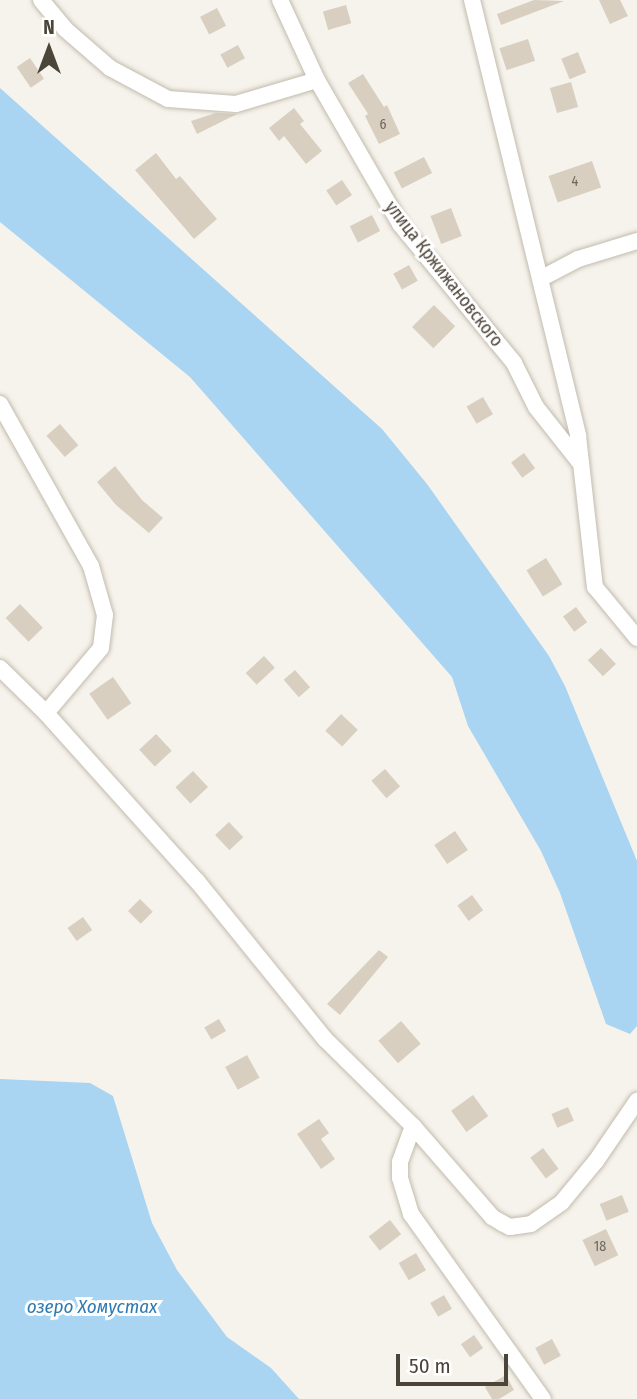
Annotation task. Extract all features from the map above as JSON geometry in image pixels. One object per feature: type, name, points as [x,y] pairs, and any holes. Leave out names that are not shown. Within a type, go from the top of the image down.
[{"type":"street","points":[[41,0],[65,29],[110,68],[168,99],[236,104],[317,80]]},
{"type":"street","name":"улица Кржижановского","points":[[280,0],[317,80],[400,224],[514,363],[536,407],[582,466]]},
{"type":"street","points":[[472,0],[542,278],[582,466],[589,554],[595,587],[637,638]]},
{"type":"street","points":[[542,278],[578,259],[637,241]]},
{"type":"street","points":[[0,404],[91,566],[105,615],[101,648],[46,713]]},
{"type":"street","points":[[0,668],[46,713],[197,881],[325,1039],[413,1126],[492,1217],[510,1227],[520,1227],[531,1224],[562,1202],[578,1185],[637,1101]]},
{"type":"street","points":[[413,1126],[400,1162],[400,1178],[411,1214],[542,1399]]},
{"type":"water","points":[[0,88],[382,429],[427,484],[549,656],[565,686],[637,861],[637,1026],[630,1034],[606,1024],[560,893],[541,851],[468,726],[452,677],[190,377],[0,222]]},
{"type":"water","name":"озеро Хомустах","points":[[0,1079],[90,1083],[113,1096],[152,1223],[177,1270],[227,1337],[271,1368],[299,1399],[0,1399]]},
{"type":"building","points":[[534,0],[564,1],[501,25],[497,14]]},
{"type":"building","points":[[599,0],[620,0],[628,16],[610,24]]},
{"type":"building","points":[[346,5],[351,23],[328,30],[323,12]]},
{"type":"building","points":[[217,8],[226,26],[209,34],[200,17]]},
{"type":"building","points":[[528,39],[535,61],[507,70],[499,48]]},
{"type":"building","points":[[238,45],[245,58],[227,68],[220,54]]},
{"type":"building","points":[[578,52],[586,72],[570,79],[561,59]]},
{"type":"building","points":[[30,58],[44,79],[31,88],[17,67]]},
{"type":"building","points":[[363,74],[384,107],[387,105],[400,134],[379,144],[365,116],[368,114],[348,83]]},
{"type":"building","points":[[571,82],[578,107],[557,113],[550,88]]},
{"type":"building","points":[[294,108],[304,121],[300,124],[322,151],[306,164],[284,136],[279,141],[269,128]]},
{"type":"building","points":[[216,113],[237,114],[197,134],[191,121]]},
{"type":"building","points":[[156,153],[176,179],[180,176],[217,219],[194,239],[135,170]]},
{"type":"building","points":[[424,157],[432,173],[402,188],[394,172]]},
{"type":"building","points":[[592,161],[601,187],[558,202],[549,176]]},
{"type":"building","points":[[342,180],[352,195],[336,206],[326,191]]},
{"type":"building","points":[[451,208],[462,236],[441,244],[430,216]]},
{"type":"building","points":[[372,215],[380,231],[358,242],[350,226]]},
{"type":"building","points":[[409,265],[418,281],[402,289],[393,274]]},
{"type":"building","points":[[434,305],[455,326],[433,348],[412,327]]},
{"type":"building","points":[[483,397],[493,414],[477,424],[467,407]]},
{"type":"building","points":[[60,424],[78,445],[65,457],[46,436]]},
{"type":"building","points":[[524,453],[535,468],[522,478],[511,462]]},
{"type":"building","points":[[115,466],[142,500],[163,518],[149,533],[116,505],[97,482]]},
{"type":"building","points":[[546,558],[562,584],[543,596],[526,570]]},
{"type":"building","points":[[20,604],[43,628],[29,642],[6,618]]},
{"type":"building","points":[[576,607],[587,622],[574,632],[563,616]]},
{"type":"building","points":[[601,648],[616,664],[603,676],[588,660]]},
{"type":"building","points":[[264,656],[275,668],[257,685],[246,673]]},
{"type":"building","points":[[295,670],[310,687],[299,697],[284,680]]},
{"type":"building","points":[[113,677],[131,703],[108,720],[89,694]]},
{"type":"building","points":[[341,714],[358,730],[342,747],[325,731]]},
{"type":"building","points":[[156,734],[172,751],[155,767],[139,750]]},
{"type":"building","points":[[385,769],[400,786],[387,798],[371,781]]},
{"type":"building","points":[[193,771],[208,787],[190,803],[175,787]]},
{"type":"building","points":[[229,822],[243,837],[229,850],[215,835]]},
{"type":"building","points":[[455,831],[468,850],[447,864],[434,845]]},
{"type":"building","points":[[472,895],[483,910],[469,921],[457,906]]},
{"type":"building","points":[[140,899],[153,912],[141,924],[128,911]]},
{"type":"building","points":[[83,917],[92,930],[77,941],[67,928]]},
{"type":"building","points":[[379,950],[388,957],[340,1015],[327,1004]]},
{"type":"building","points":[[219,1019],[226,1031],[211,1040],[204,1028]]},
{"type":"building","points":[[401,1021],[421,1044],[398,1063],[378,1041]]},
{"type":"building","points":[[247,1055],[260,1078],[238,1090],[225,1067]]},
{"type":"building","points":[[473,1095],[488,1116],[466,1132],[451,1111]]},
{"type":"building","points":[[568,1107],[574,1121],[557,1128],[551,1114]]},
{"type":"building","points":[[319,1119],[329,1133],[321,1139],[335,1159],[321,1169],[297,1134]]},
{"type":"building","points":[[543,1148],[559,1169],[546,1178],[530,1158]]},
{"type":"building","points":[[622,1195],[629,1212],[606,1221],[600,1204]]},
{"type":"building","points":[[390,1220],[401,1234],[380,1251],[369,1237]]},
{"type":"building","points":[[606,1229],[618,1255],[595,1266],[582,1240]]},
{"type":"building","points":[[416,1253],[426,1270],[409,1280],[399,1263]]},
{"type":"building","points":[[444,1295],[452,1309],[438,1317],[430,1303]]},
{"type":"building","points":[[474,1335],[483,1348],[470,1357],[461,1344]]},
{"type":"building","points":[[552,1339],[561,1356],[544,1365],[535,1348]]},
{"type":"building","points":[[506,1375],[514,1390],[499,1399],[492,1399],[485,1387]]}]
